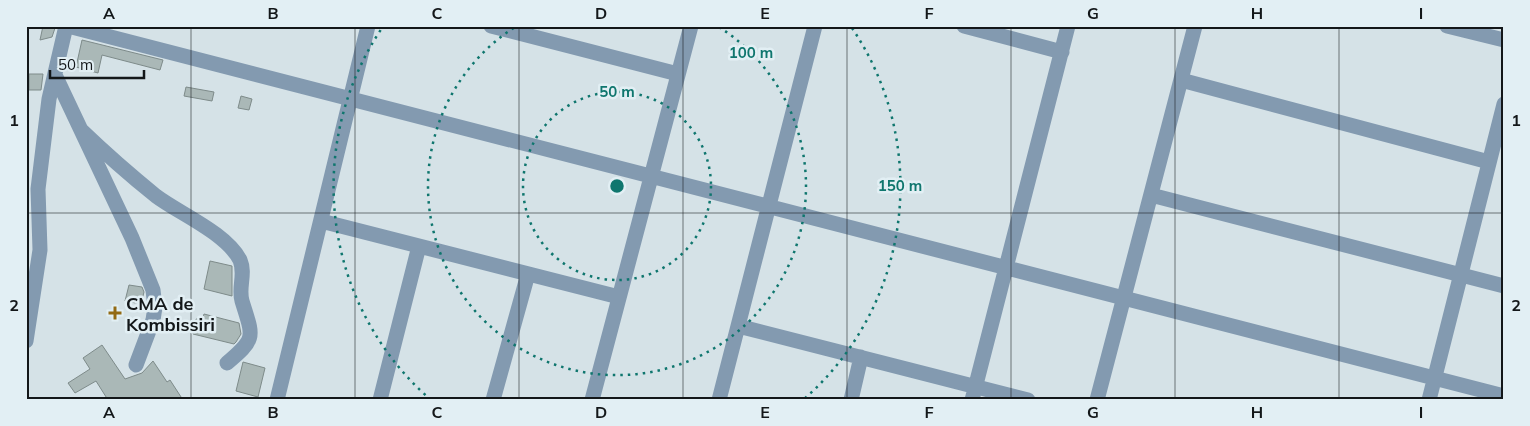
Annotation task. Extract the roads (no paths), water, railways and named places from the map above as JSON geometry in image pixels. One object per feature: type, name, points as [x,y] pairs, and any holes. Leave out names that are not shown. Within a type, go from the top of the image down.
[{"type":"street","points":[[26,341],[40,250],[38,189],[49,99],[67,26],[1504,396]]},
{"type":"street","points":[[277,400],[368,26]]},
{"type":"street","points":[[491,26],[678,74]]},
{"type":"street","points":[[592,400],[690,26]]},
{"type":"street","points":[[719,400],[815,26]]},
{"type":"street","points":[[964,26],[1062,52]]},
{"type":"street","points":[[974,393],[1068,26]]},
{"type":"street","points":[[1097,400],[1195,26]]},
{"type":"street","points":[[1447,26],[1504,40]]},
{"type":"street","points":[[55,75],[132,238],[153,290],[156,307],[136,365]]},
{"type":"street","points":[[1181,80],[1489,162]]},
{"type":"street","points":[[1429,400],[1504,104]]},
{"type":"street","points":[[81,130],[158,197],[233,249],[243,271],[241,293],[252,335],[247,346],[228,363]]},
{"type":"street","points":[[1151,194],[1504,286]]},
{"type":"street","points":[[321,221],[619,297]]},
{"type":"street","points":[[380,400],[419,246]]},
{"type":"street","points":[[26,263],[40,250]]},
{"type":"street","points":[[493,400],[528,274]]},
{"type":"street","points":[[738,326],[861,357],[974,393],[1028,400]]},
{"type":"street","points":[[851,400],[861,357]]},
{"type":"place","name":"CMA de Kombissiri","points":[[115,313]]}]
